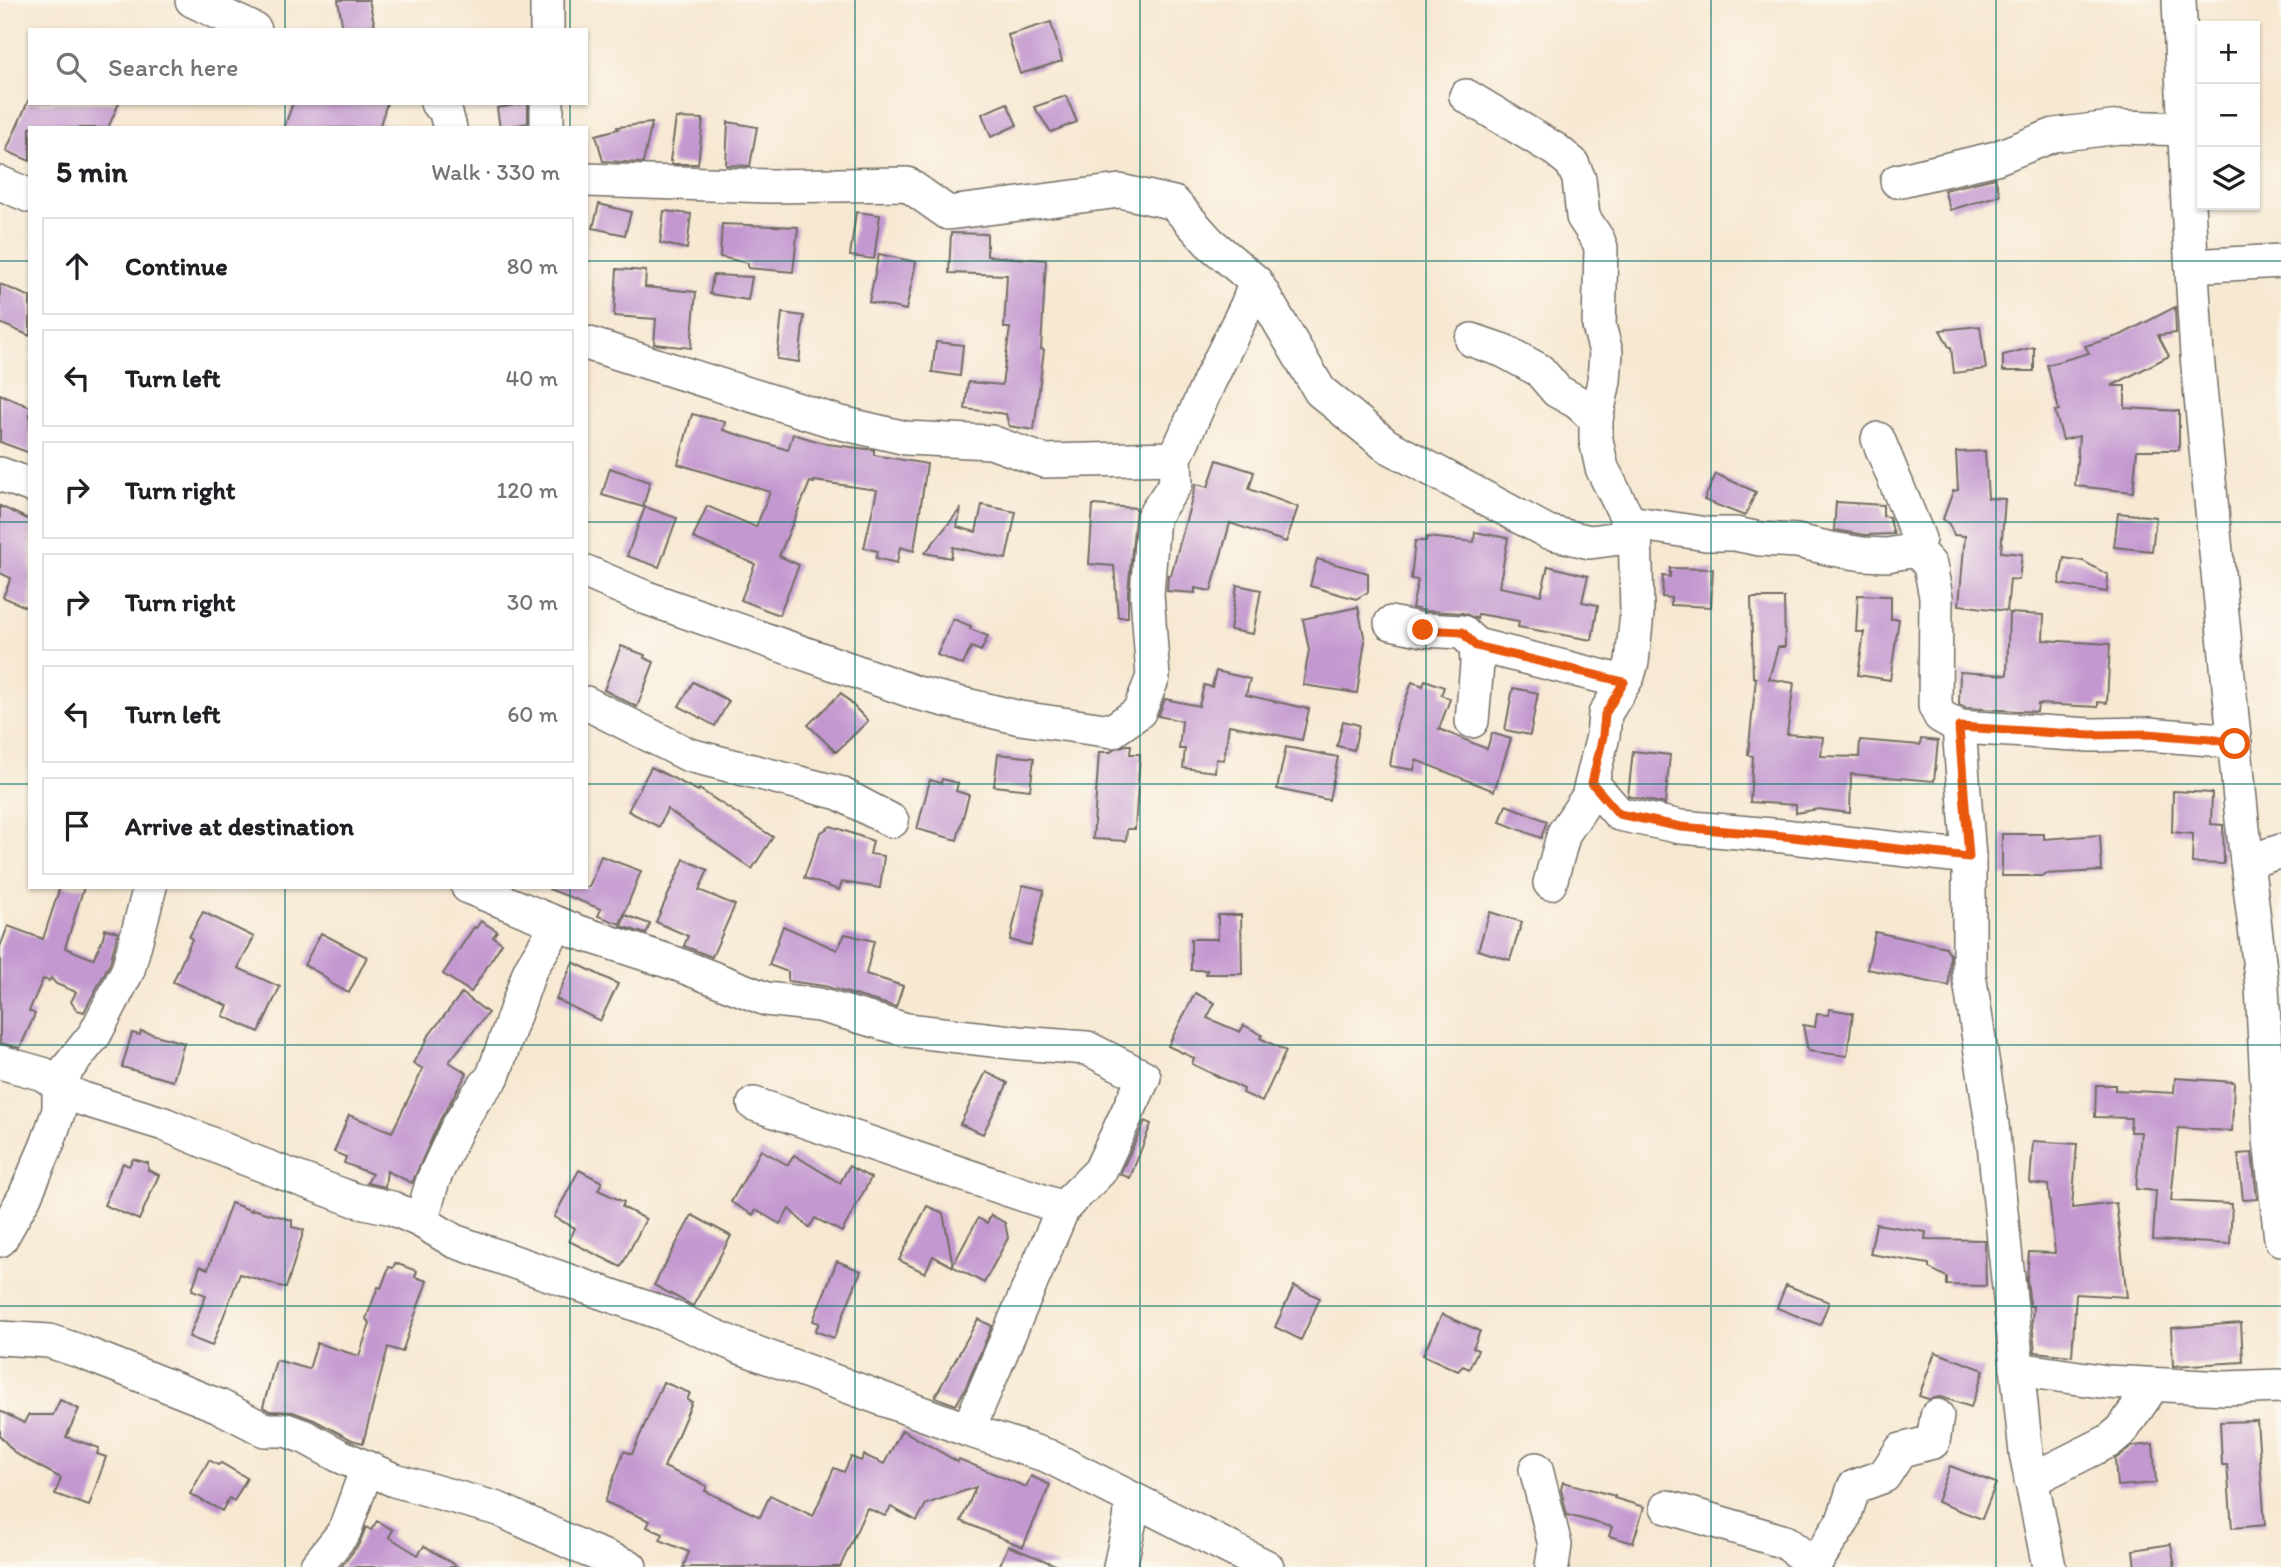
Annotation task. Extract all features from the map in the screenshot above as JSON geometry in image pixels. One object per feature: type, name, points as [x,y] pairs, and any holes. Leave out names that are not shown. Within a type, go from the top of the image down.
[{"type":"street","points":[[192,0],[251,28]]},
{"type":"street","points":[[547,0],[547,28]]},
{"type":"street","points":[[2179,0],[2197,356],[2246,862],[2262,986],[2270,1140],[2281,1239]]},
{"type":"street","points":[[1466,96],[1556,150],[1572,163],[1579,179],[1583,217],[1601,248],[1599,326],[1606,352],[1604,381],[1596,419],[1596,440],[1602,468],[1635,530],[1637,613],[1632,662],[1624,682],[1605,714],[1603,736],[1588,797],[1564,833],[1549,883]]},
{"type":"street","points":[[442,105],[449,126]]},
{"type":"street","points":[[547,105],[547,126]]},
{"type":"street","points":[[1896,181],[1996,158],[2054,135],[2120,127],[2185,129]]},
{"type":"street","points":[[588,180],[770,186],[907,184],[948,213],[1120,191],[1174,203],[1209,242],[1256,282],[1320,391],[1386,445],[1548,532],[1590,542],[1635,530],[1735,534],[1760,539],[1797,541],[1863,554],[1887,555],[1916,550]]},
{"type":"street","points":[[0,183],[28,195]]},
{"type":"street","points":[[2192,266],[2281,261]]},
{"type":"street","points":[[588,573],[644,597],[917,693],[1020,718],[1112,731],[1139,712],[1153,677],[1147,593],[1153,517],[1176,483],[1175,458],[1256,282]]},
{"type":"street","points":[[1472,340],[1504,351],[1539,370],[1557,391],[1577,402],[1596,419]]},
{"type":"street","points":[[588,344],[837,422],[906,438],[991,442],[1044,461],[1175,458]]},
{"type":"street","points":[[1878,439],[1919,539],[1916,550],[1930,565],[1936,597],[1935,706],[1940,716],[1959,727],[2091,735],[2148,734],[2211,739],[2235,744]]},
{"type":"street","points":[[0,474],[28,484]]},
{"type":"street","points":[[1391,623],[1423,630],[1462,632],[1476,646],[1624,682]]},
{"type":"street","points":[[1472,721],[1478,664],[1476,646]]},
{"type":"street","points":[[588,704],[689,755],[839,793],[892,821]]},
{"type":"street","points":[[1959,727],[1969,857],[1969,974],[1992,1124],[2026,1453],[2049,1567]]},
{"type":"street","points":[[1592,783],[1619,814],[1681,827],[1969,857]]},
{"type":"street","points":[[2246,862],[2281,851]]},
{"type":"street","points":[[0,1240],[25,1196],[47,1145],[60,1110],[59,1086],[67,1069],[96,1034],[128,970],[149,889]]},
{"type":"street","points":[[473,889],[558,924],[677,964],[766,999],[820,1005],[906,1030],[1087,1048],[1144,1077],[1100,1171],[1063,1209],[968,1430]]},
{"type":"street","points":[[421,1221],[433,1180],[476,1097],[493,1076],[530,970],[558,924]]},
{"type":"street","points":[[0,1062],[43,1074],[83,1100],[164,1124],[355,1200],[393,1208],[454,1241],[663,1314],[740,1347],[968,1430],[1048,1456],[1267,1567]]},
{"type":"street","points":[[754,1104],[1063,1209]]},
{"type":"street","points":[[0,1338],[49,1341],[79,1351],[219,1406],[265,1430],[286,1430],[305,1437],[394,1480],[498,1509],[629,1567]]},
{"type":"street","points":[[2017,1369],[2107,1382],[2152,1385],[2225,1388],[2281,1386]]},
{"type":"street","points":[[2031,1480],[2109,1441],[2122,1430],[2152,1385]]},
{"type":"street","points":[[1667,1507],[1785,1542],[1814,1566],[1843,1521],[1854,1487],[1884,1476],[1901,1450],[1933,1442],[1937,1416]]},
{"type":"street","points":[[316,1567],[344,1532],[367,1468]]},
{"type":"street","points":[[1536,1469],[1555,1545],[1552,1567]]},
{"type":"street","points":[[1120,1567],[1132,1499]]},
{"type":"building","points":[[338,0],[369,0],[375,27],[343,28]]},
{"type":"building","points":[[1051,22],[1062,61],[1020,74],[1008,35]]},
{"type":"building","points":[[1066,96],[1077,122],[1051,132],[1034,107]]},
{"type":"building","points":[[28,102],[28,105],[118,105],[109,126],[28,126],[28,160],[6,151]]},
{"type":"building","points":[[1007,103],[1017,125],[991,137],[982,114]]},
{"type":"building","points":[[292,105],[386,105],[380,126],[285,126]]},
{"type":"building","points":[[528,105],[528,123],[500,126],[497,108]]},
{"type":"building","points":[[676,118],[703,119],[698,164],[672,164],[670,161]]},
{"type":"building","points":[[728,122],[757,127],[750,166],[726,165]]},
{"type":"building","points":[[652,123],[643,163],[603,161],[596,135],[618,129],[617,127]]},
{"type":"building","points":[[1995,178],[2000,195],[1950,210],[1944,190]]},
{"type":"building","points":[[599,204],[631,212],[625,235],[593,228]]},
{"type":"building","points":[[664,211],[691,214],[687,249],[660,243]]},
{"type":"building","points":[[856,212],[880,215],[874,259],[850,256]]},
{"type":"building","points":[[722,224],[798,227],[793,272],[748,268],[748,263],[720,257]]},
{"type":"building","points":[[951,233],[987,234],[987,256],[1046,260],[1041,349],[1044,350],[1034,430],[1009,426],[1006,414],[965,409],[968,382],[1002,385],[1010,328],[1004,328],[1007,275],[949,273]]},
{"type":"building","points":[[879,254],[916,262],[906,310],[869,302]]},
{"type":"building","points":[[617,269],[646,271],[645,287],[696,292],[691,348],[654,344],[656,319],[614,316]]},
{"type":"building","points":[[713,275],[752,277],[748,300],[710,294]]},
{"type":"building","points":[[0,284],[28,296],[28,335],[0,323]]},
{"type":"building","points":[[2175,307],[2176,333],[2158,335],[2169,356],[2111,386],[2125,386],[2125,408],[2179,411],[2179,450],[2137,450],[2133,492],[2075,486],[2079,436],[2063,440],[2055,411],[2059,410],[2047,365],[2089,353],[2085,346],[2121,335]]},
{"type":"building","points":[[782,313],[804,316],[799,362],[777,359]]},
{"type":"building","points":[[1980,326],[1986,369],[1954,373],[1951,347],[1940,330]]},
{"type":"building","points":[[936,342],[963,345],[960,376],[932,372]]},
{"type":"building","points":[[2034,347],[2034,371],[2003,371],[2003,355]]},
{"type":"building","points":[[0,394],[28,406],[28,452],[0,442]]},
{"type":"building","points":[[692,414],[725,422],[723,430],[788,450],[793,434],[827,444],[874,450],[874,455],[927,464],[914,551],[900,547],[897,563],[876,558],[878,551],[864,548],[877,490],[810,482],[779,556],[799,565],[779,615],[741,600],[755,564],[693,538],[707,506],[756,527],[770,492],[678,464]]},
{"type":"building","points":[[1985,451],[1988,498],[2005,499],[2001,552],[2022,554],[2019,580],[2010,579],[2007,611],[1959,605],[1965,536],[1954,535],[1949,524],[1943,519],[1953,491],[1958,490],[1956,452]]},
{"type":"building","points":[[1217,460],[1254,472],[1249,489],[1298,507],[1286,542],[1230,523],[1211,591],[1195,588],[1195,593],[1167,591],[1168,575],[1171,575],[1196,484],[1208,487]]},
{"type":"building","points":[[610,468],[650,482],[643,507],[602,495]]},
{"type":"building","points":[[1716,474],[1756,492],[1745,516],[1704,500]]},
{"type":"building","points":[[1836,502],[1883,505],[1883,516],[1889,517],[1894,534],[1865,535],[1834,530]]},
{"type":"building","points":[[982,505],[1016,512],[1006,559],[953,547],[951,558],[925,553],[961,508],[957,527],[976,532]]},
{"type":"building","points":[[1093,505],[1136,508],[1128,617],[1118,617],[1114,566],[1089,564]]},
{"type":"building","points":[[0,506],[28,519],[28,608],[3,597],[11,578],[0,573]]},
{"type":"building","points":[[645,507],[677,518],[659,567],[627,556]]},
{"type":"building","points":[[2118,513],[2156,517],[2152,551],[2114,547]]},
{"type":"building","points":[[1475,532],[1508,538],[1499,587],[1541,595],[1548,566],[1588,576],[1582,602],[1598,605],[1592,640],[1518,627],[1519,621],[1478,614],[1477,619],[1463,613],[1412,608],[1418,580],[1411,579],[1415,541],[1426,541],[1427,537],[1474,542]]},
{"type":"building","points":[[2064,558],[2083,561],[2108,575],[2107,592],[2059,584]]},
{"type":"building","points":[[1317,559],[1368,573],[1368,592],[1356,599],[1310,586]]},
{"type":"building","points":[[1670,568],[1713,569],[1711,607],[1671,605],[1671,598],[1662,597],[1663,576],[1670,577]]},
{"type":"building","points":[[1237,585],[1261,590],[1253,634],[1230,630]]},
{"type":"building","points":[[1858,595],[1891,596],[1891,619],[1899,619],[1890,680],[1858,675],[1864,632],[1856,632]]},
{"type":"building","points":[[1751,598],[1784,598],[1785,647],[1778,647],[1769,679],[1794,683],[1787,734],[1823,737],[1821,756],[1859,757],[1860,740],[1920,745],[1921,739],[1938,741],[1934,781],[1851,774],[1850,813],[1818,809],[1796,813],[1796,805],[1750,802],[1753,756],[1748,755],[1756,678],[1753,677]]},
{"type":"building","points":[[1358,607],[1365,641],[1357,693],[1303,685],[1309,650],[1303,619]]},
{"type":"building","points":[[2009,613],[2044,615],[2043,640],[2110,644],[2107,703],[2098,702],[2098,707],[2038,704],[2037,712],[1965,708],[1959,705],[1960,672],[2007,675]]},
{"type":"building","points":[[953,619],[988,636],[981,651],[971,647],[963,665],[937,655]]},
{"type":"building","points":[[621,646],[645,655],[644,658],[654,662],[637,707],[604,690]]},
{"type":"building","points":[[1216,671],[1250,679],[1246,695],[1309,709],[1302,740],[1229,725],[1224,760],[1216,759],[1215,772],[1183,768],[1185,749],[1179,749],[1182,721],[1158,716],[1165,699],[1199,706],[1204,685],[1212,687]]},
{"type":"building","points":[[1425,680],[1444,687],[1441,695],[1450,699],[1439,729],[1487,749],[1492,733],[1511,739],[1494,791],[1416,760],[1414,770],[1390,766],[1397,723],[1412,682],[1423,686]]},
{"type":"building","points":[[693,682],[729,701],[715,726],[679,706]]},
{"type":"building","points":[[1513,688],[1538,693],[1530,735],[1505,730]]},
{"type":"building","points":[[841,693],[868,721],[836,752],[808,725]]},
{"type":"building","points":[[1343,721],[1359,725],[1354,750],[1337,746]]},
{"type":"building","points":[[1131,745],[1130,754],[1140,754],[1135,829],[1127,829],[1126,841],[1093,839],[1099,752],[1111,752]]},
{"type":"building","points":[[1286,747],[1338,757],[1329,800],[1277,789]]},
{"type":"building","points":[[1633,751],[1670,755],[1665,804],[1628,796]]},
{"type":"building","points":[[998,754],[1034,758],[1030,790],[994,786]]},
{"type":"building","points":[[651,767],[698,791],[699,789],[773,837],[752,869],[667,809],[659,827],[628,811]]},
{"type":"building","points":[[942,779],[958,783],[956,791],[969,795],[957,840],[917,829],[930,780],[941,783]]},
{"type":"building","points":[[2173,791],[2212,793],[2211,824],[2223,825],[2224,864],[2192,863],[2193,834],[2172,832]]},
{"type":"building","points":[[1506,805],[1547,821],[1541,838],[1500,822]]},
{"type":"building","points":[[831,826],[873,841],[870,854],[884,856],[880,888],[842,882],[839,890],[804,878],[820,833]]},
{"type":"building","points":[[2002,834],[2044,834],[2044,839],[2100,835],[2102,871],[2002,876]]},
{"type":"building","points":[[601,856],[641,871],[620,924],[598,916],[601,909],[549,889],[589,887]]},
{"type":"building","points":[[684,859],[708,870],[699,890],[735,905],[712,957],[684,946],[688,936],[656,922]]},
{"type":"building","points":[[1023,885],[1044,890],[1031,945],[1010,940]]},
{"type":"building","points":[[59,889],[83,889],[65,948],[93,959],[105,929],[118,932],[110,963],[84,1012],[77,1010],[71,1002],[76,992],[56,984],[51,978],[49,981],[43,979],[29,1011],[35,1014],[20,1048],[0,1043],[0,947],[8,926],[43,939]]},
{"type":"building","points":[[203,912],[254,937],[238,968],[280,987],[259,1032],[223,1016],[228,1006],[173,982],[192,939],[189,937]]},
{"type":"building","points":[[1490,912],[1522,922],[1510,960],[1478,950]]},
{"type":"building","points":[[625,915],[650,924],[646,934],[621,926]]},
{"type":"building","points":[[1218,915],[1241,915],[1242,974],[1205,974],[1207,970],[1191,970],[1191,939],[1218,939]]},
{"type":"building","points":[[481,921],[497,931],[493,937],[502,943],[471,992],[443,974],[474,927]]},
{"type":"building","points":[[783,926],[837,950],[845,934],[874,941],[866,974],[903,986],[896,1007],[824,986],[788,981],[788,972],[769,965]]},
{"type":"building","points":[[1875,932],[1946,947],[1950,955],[1949,986],[1867,969]]},
{"type":"building","points":[[321,933],[367,957],[349,993],[304,965]]},
{"type":"building","points":[[573,962],[618,984],[600,1021],[556,999]]},
{"type":"building","points":[[462,993],[488,1013],[449,1062],[467,1073],[440,1120],[412,1183],[387,1171],[385,1187],[367,1183],[372,1174],[344,1163],[346,1157],[334,1152],[349,1115],[392,1132],[423,1069],[413,1063],[426,1039]]},
{"type":"building","points":[[1195,993],[1215,1003],[1207,1018],[1240,1032],[1244,1025],[1262,1035],[1260,1038],[1286,1051],[1262,1102],[1243,1093],[1244,1089],[1192,1064],[1194,1058],[1168,1046]]},
{"type":"building","points":[[1830,1009],[1853,1013],[1847,1056],[1808,1051],[1803,1025],[1815,1027],[1817,1014],[1828,1015]]},
{"type":"building","points":[[141,1031],[184,1043],[173,1081],[122,1067],[132,1033],[140,1035]]},
{"type":"building","points":[[986,1072],[1008,1083],[983,1134],[960,1124]]},
{"type":"building","points":[[2175,1078],[2234,1082],[2232,1131],[2178,1128],[2171,1201],[2232,1204],[2230,1244],[2153,1240],[2156,1191],[2136,1189],[2141,1132],[2130,1132],[2131,1118],[2095,1117],[2096,1085],[2115,1085],[2115,1090],[2174,1093]]},
{"type":"building","points":[[1145,1121],[1151,1124],[1130,1178],[1120,1174]]},
{"type":"building","points":[[2033,1141],[2077,1144],[2072,1208],[2116,1203],[2127,1297],[2076,1294],[2072,1356],[2035,1352],[2033,1306],[2030,1306],[2027,1279],[2029,1252],[2055,1253],[2048,1185],[2030,1183]]},
{"type":"building","points":[[761,1150],[788,1165],[794,1155],[840,1183],[849,1166],[871,1178],[842,1232],[815,1218],[809,1228],[789,1209],[780,1224],[756,1210],[753,1215],[731,1202]]},
{"type":"building","points":[[2252,1153],[2257,1199],[2243,1200],[2238,1154]]},
{"type":"building","points":[[133,1159],[148,1163],[148,1170],[159,1175],[139,1220],[104,1205],[123,1163],[129,1166]]},
{"type":"building","points":[[579,1170],[602,1182],[598,1190],[624,1202],[622,1207],[646,1219],[621,1267],[569,1241],[575,1228],[554,1217]]},
{"type":"building","points":[[231,1203],[292,1220],[292,1227],[304,1230],[286,1288],[240,1274],[212,1346],[189,1337],[206,1295],[192,1290],[200,1266],[208,1269]]},
{"type":"building","points":[[927,1206],[943,1213],[953,1265],[978,1218],[987,1223],[991,1215],[1005,1223],[1008,1238],[984,1283],[933,1256],[925,1273],[899,1260]]},
{"type":"building","points":[[692,1215],[731,1236],[693,1306],[654,1285]]},
{"type":"building","points":[[1876,1224],[1926,1232],[1925,1239],[1985,1240],[1986,1286],[1947,1285],[1947,1277],[1929,1268],[1929,1264],[1870,1254]]},
{"type":"building","points":[[837,1261],[861,1271],[834,1338],[815,1331],[819,1323],[813,1321]]},
{"type":"building","points":[[395,1263],[417,1271],[415,1277],[427,1281],[402,1352],[388,1347],[363,1443],[293,1412],[270,1411],[263,1407],[276,1360],[309,1369],[317,1343],[359,1356],[370,1323],[366,1319],[378,1287],[381,1288],[389,1267],[393,1268]]},
{"type":"building","points":[[1786,1285],[1829,1302],[1820,1325],[1777,1308]]},
{"type":"building","points":[[1294,1286],[1320,1298],[1301,1340],[1275,1327]]},
{"type":"building","points":[[1442,1314],[1480,1331],[1473,1348],[1478,1350],[1469,1369],[1463,1366],[1458,1371],[1423,1355]]},
{"type":"building","points":[[978,1319],[992,1326],[965,1389],[956,1405],[935,1397]]},
{"type":"building","points":[[2241,1323],[2243,1362],[2173,1366],[2171,1328]]},
{"type":"building","points":[[1935,1352],[1984,1370],[1971,1407],[1941,1397],[1928,1399],[1919,1396]]},
{"type":"building","points":[[663,1382],[690,1393],[687,1400],[692,1402],[664,1467],[707,1486],[705,1491],[760,1517],[770,1495],[813,1516],[834,1468],[844,1472],[851,1457],[861,1461],[864,1455],[884,1464],[902,1430],[958,1462],[959,1459],[1026,1487],[1031,1476],[1050,1485],[1023,1547],[961,1521],[976,1487],[926,1504],[917,1521],[891,1507],[885,1516],[867,1508],[840,1567],[683,1567],[689,1552],[660,1540],[663,1534],[647,1527],[650,1521],[605,1502],[624,1451],[632,1454]]},
{"type":"building","points":[[60,1400],[79,1409],[66,1437],[99,1448],[97,1454],[106,1457],[89,1506],[55,1494],[61,1478],[16,1454],[0,1436],[0,1411],[24,1423],[28,1415],[53,1415]]},
{"type":"building","points":[[2257,1421],[2265,1525],[2232,1528],[2227,1465],[2222,1465],[2220,1422]]},
{"type":"building","points":[[2153,1444],[2156,1483],[2117,1486],[2115,1459],[2133,1446]]},
{"type":"building","points":[[209,1460],[218,1465],[221,1463],[247,1478],[234,1501],[229,1498],[222,1511],[190,1494]]},
{"type":"building","points":[[1950,1466],[1996,1483],[1982,1519],[1937,1502]]},
{"type":"building","points":[[1563,1482],[1644,1507],[1633,1543],[1609,1536],[1612,1527],[1567,1515],[1561,1489]]},
{"type":"building","points":[[377,1521],[393,1530],[389,1537],[418,1555],[424,1546],[458,1567],[341,1567],[359,1544],[366,1527],[371,1530]]},
{"type":"building","points":[[2171,1544],[2175,1567],[2135,1567],[2133,1550]]},
{"type":"building","points":[[1008,1546],[1058,1566],[1058,1567],[999,1567]]},
{"type":"route","points":[[1423,630],[1462,632],[1476,646],[1624,682],[1605,714],[1603,736],[1592,783],[1619,814],[1681,827],[1969,857],[1959,727],[2091,735],[2148,734],[2211,739],[2235,744]]}]
